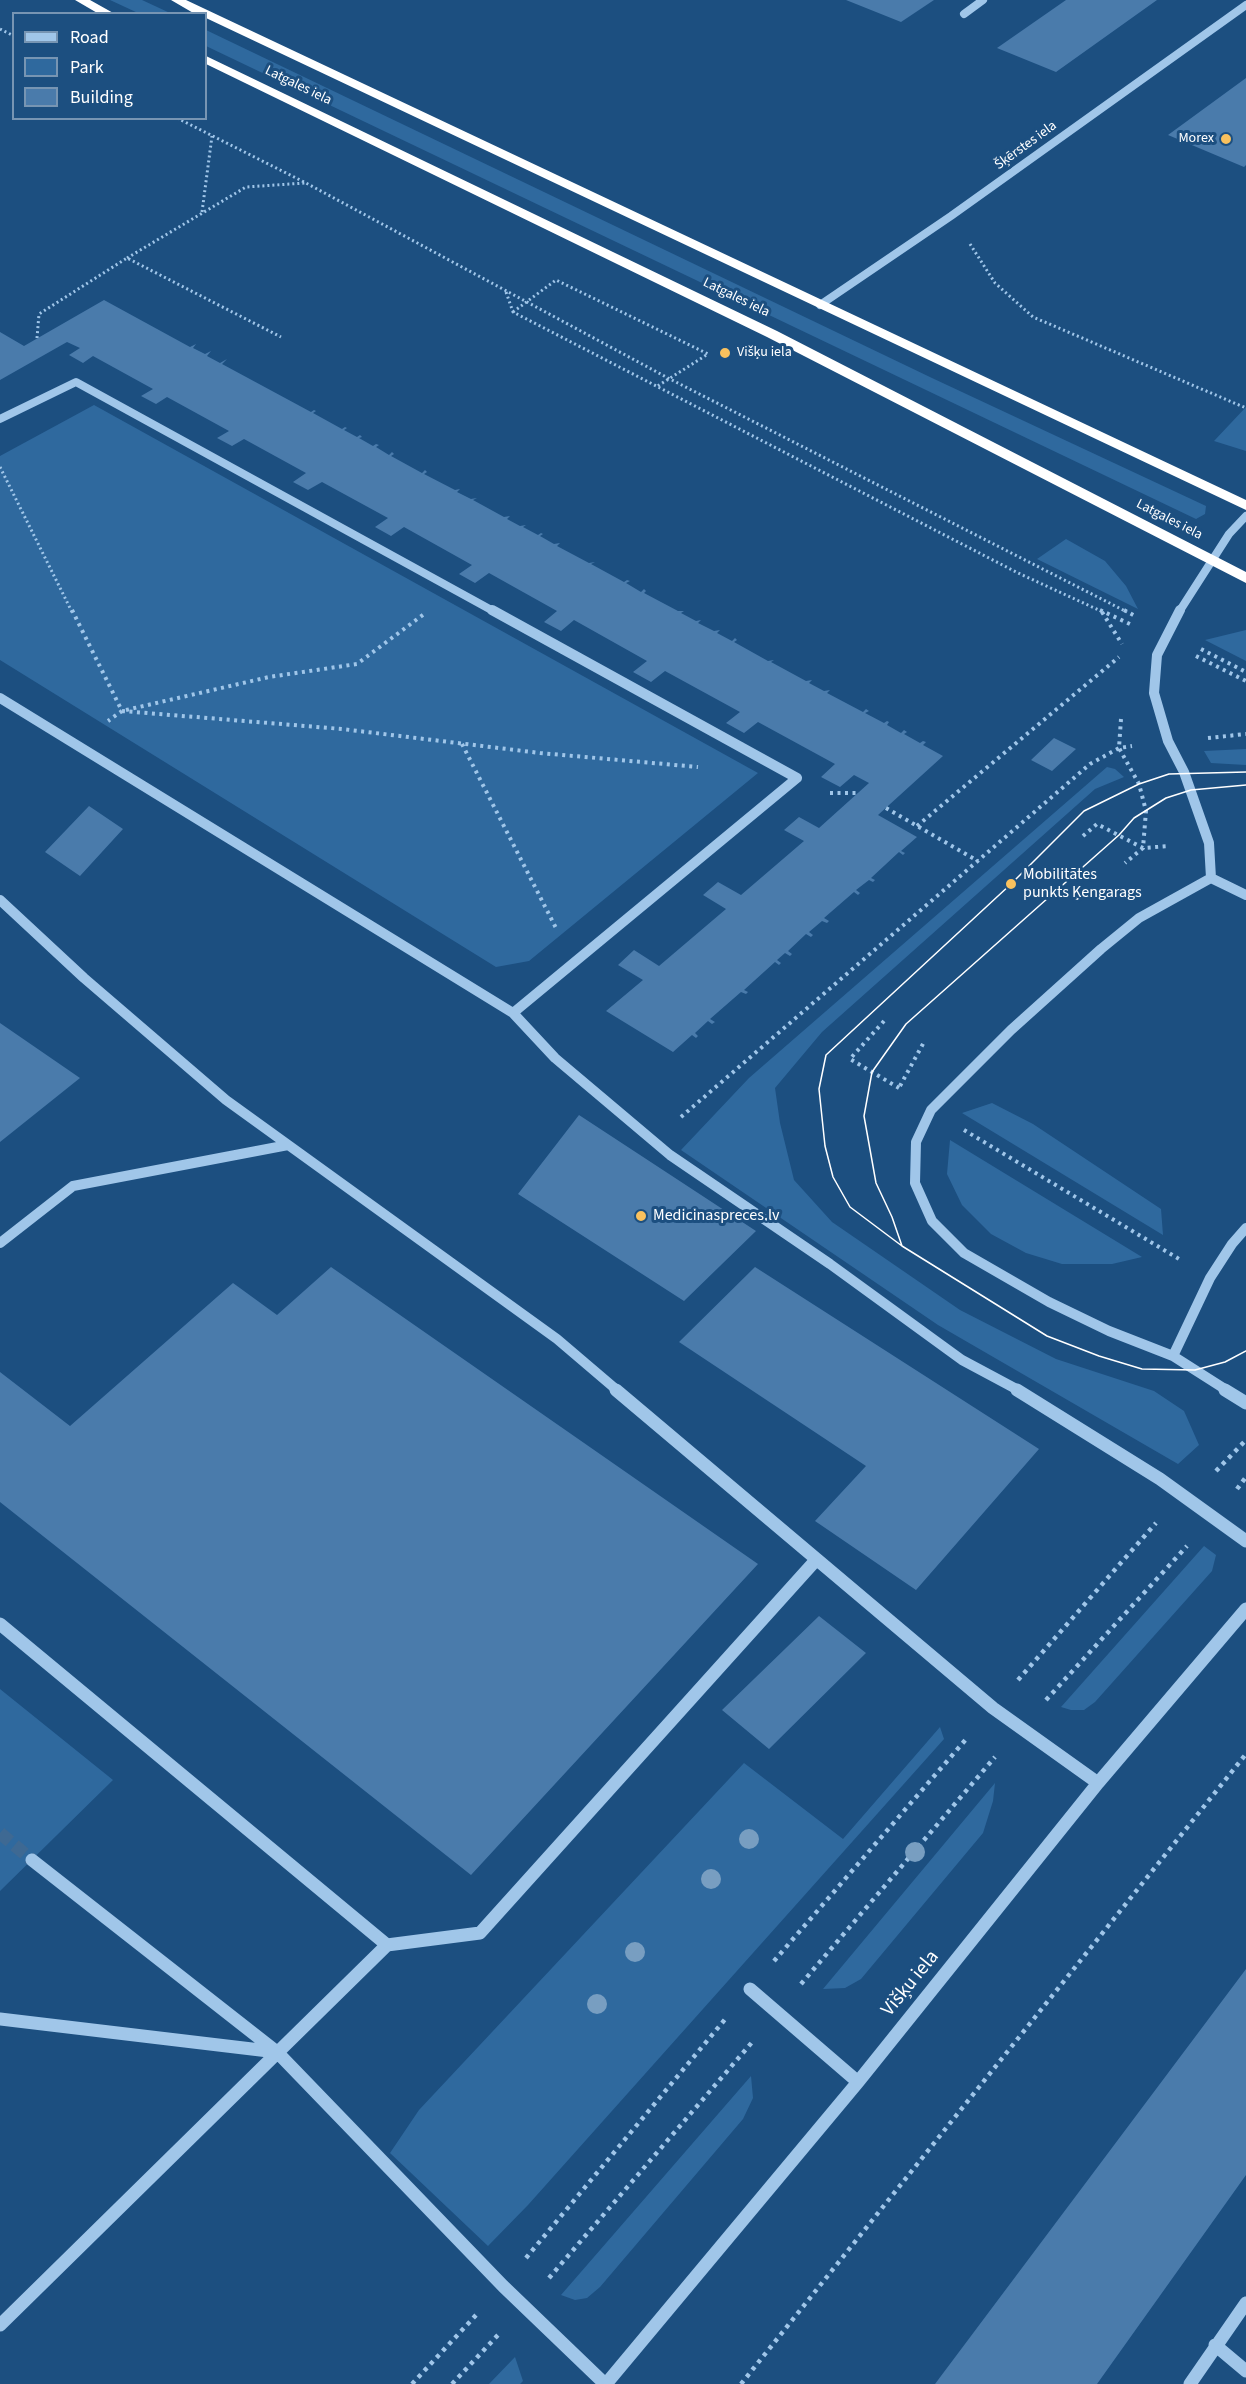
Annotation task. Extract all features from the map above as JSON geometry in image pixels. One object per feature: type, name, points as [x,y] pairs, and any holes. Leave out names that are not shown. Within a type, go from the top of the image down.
[{"type":"highway","points":[[81,0],[105,12]]},
{"type":"highway","name":"Latgales iela","points":[[177,0],[201,12]]},
{"type":"highway","name":"Latgales iela","points":[[207,15],[1246,506]]},
{"type":"highway","name":"Latgales iela","points":[[207,60],[772,334],[1246,578]]},
{"type":"street","points":[[964,14],[983,0]]},
{"type":"street","name":"Šķērstes iela","points":[[820,305],[951,216],[1246,5]]},
{"type":"street","points":[[0,419],[76,382],[797,778],[513,1012]]},
{"type":"street","points":[[1211,878],[1209,843],[1184,772],[1168,741],[1154,693],[1157,655],[1212,560],[1229,534],[1246,516]]},
{"type":"street","points":[[0,698],[513,1012],[555,1058],[670,1155],[830,1264],[962,1360],[1040,1402],[1186,1497],[1246,1541]]},
{"type":"street","points":[[1211,878],[1246,896]]},
{"type":"street","points":[[1211,878],[1139,918],[1109,942],[1011,1030],[931,1110],[916,1142],[915,1183],[932,1221],[964,1253],[1049,1302],[1109,1331],[1173,1356],[1246,1403]]},
{"type":"street","points":[[0,900],[84,978],[226,1100],[557,1339],[993,1708],[1098,1783]]},
{"type":"street","points":[[0,1243],[73,1186],[288,1145]]},
{"type":"street","points":[[1173,1356],[1210,1278],[1232,1244],[1246,1228]]},
{"type":"street","points":[[0,2325],[387,1945],[480,1933],[816,1560]]},
{"type":"street","name":"Višķu iela","points":[[606,2384],[858,2082],[1098,1783],[1246,1609]]},
{"type":"street","points":[[0,1624],[387,1945]]},
{"type":"street","points":[[32,1860],[277,2052],[503,2286],[606,2384]]},
{"type":"street","points":[[750,1989],[858,2082]]},
{"type":"street","points":[[0,2019],[277,2052]]},
{"type":"street","points":[[1190,2384],[1246,2303]]},
{"type":"street","points":[[1215,2346],[1246,2370]]},
{"type":"path","points":[[181,120],[306,183],[668,378],[1166,636],[1246,681]]},
{"type":"path","points":[[202,213],[212,136]]},
{"type":"path","points":[[37,339],[39,314],[246,187],[306,183]]},
{"type":"path","points":[[951,216],[995,283],[1033,317],[1246,408]]},
{"type":"path","points":[[127,258],[281,337]]},
{"type":"path","points":[[513,312],[556,280],[708,354],[656,387]]},
{"type":"path","points":[[506,291],[513,312],[656,387],[1018,573],[1246,672]]},
{"type":"path","points":[[0,467],[122,711]]},
{"type":"path","points":[[76,744],[122,711],[268,677],[357,664],[455,591]]},
{"type":"path","points":[[917,826],[1125,652],[1120,639],[1101,611]]},
{"type":"path","points":[[1122,708],[1119,748],[1139,784],[1146,811],[1143,848],[1125,863]]},
{"type":"path","points":[[122,711],[342,729],[462,744],[701,768]]},
{"type":"path","points":[[654,1141],[1090,764],[1119,748],[1168,741],[1246,735]]},
{"type":"path","points":[[462,744],[574,963]]},
{"type":"path","points":[[886,808],[978,861]]},
{"type":"path","points":[[1083,837],[1097,824],[1143,848],[1209,843]]},
{"type":"path","points":[[884,1021],[850,1059],[1210,1278]]},
{"type":"path","points":[[899,1088],[924,1042]]},
{"type":"path","points":[[452,2384],[524,2307],[1021,1727],[1215,1518],[1246,1477]]},
{"type":"path","points":[[412,2384],[503,2286],[750,1989],[993,1708],[1158,1521],[1186,1497]]},
{"type":"path","points":[[741,2384],[1246,1754]]},
{"type":"green space","points":[[110,0],[142,0],[168,12],[136,12]]},
{"type":"green space","points":[[207,30],[932,378],[1206,506],[1205,514],[1196,519],[207,46]]},
{"type":"green space","points":[[94,405],[758,773],[529,961],[496,967],[0,660],[0,456]]},
{"type":"green space","points":[[1246,407],[1246,451],[1214,441]]},
{"type":"green space","points":[[1066,539],[1105,561],[1126,586],[1138,609],[1037,559]]},
{"type":"green space","points":[[1246,630],[1246,661],[1205,640]]},
{"type":"green space","points":[[1246,749],[1246,765],[1211,763],[1204,751]]},
{"type":"green space","points":[[1107,767],[1115,769],[1124,777],[1095,789],[822,1032],[775,1088],[780,1123],[794,1180],[832,1222],[960,1310],[1056,1359],[1154,1391],[1184,1411],[1199,1445],[1178,1464],[938,1325],[681,1150],[749,1078]]},
{"type":"green space","points":[[992,1103],[1033,1124],[1161,1209],[1163,1235],[962,1113]]},
{"type":"green space","points":[[950,1140],[1142,1257],[1112,1264],[1062,1264],[1026,1253],[991,1234],[962,1205],[947,1174]]},
{"type":"green space","points":[[1204,1546],[1216,1555],[1212,1571],[1095,1702],[1084,1710],[1061,1707]]},
{"type":"green space","points":[[0,1689],[113,1780],[0,1891]]},
{"type":"green space","points":[[940,1727],[944,1739],[528,2205],[488,2246],[390,2153],[419,2110],[744,1763],[843,1839]]},
{"type":"green space","points":[[995,1783],[993,1801],[983,1833],[861,1979],[845,1988],[823,1989]]},
{"type":"green space","points":[[751,2076],[753,2098],[743,2119],[600,2287],[587,2298],[575,2300],[561,2295]]},
{"type":"green space","points":[[515,2357],[523,2381],[520,2384],[489,2384]]},
{"type":"building","points":[[846,0],[934,0],[901,22]]},
{"type":"building","points":[[1066,0],[1157,0],[1056,72],[997,48]]},
{"type":"building","points":[[1246,78],[1246,165],[1244,167],[1168,135]]},
{"type":"building","points":[[104,300],[190,347],[196,344],[193,348],[205,354],[211,351],[207,356],[220,363],[227,359],[222,364],[311,412],[316,411],[313,413],[342,429],[347,428],[344,430],[357,437],[360,435],[362,437],[359,438],[373,446],[379,445],[376,447],[389,455],[392,452],[394,454],[391,456],[422,473],[425,470],[427,472],[424,474],[455,490],[460,489],[457,492],[471,499],[477,498],[473,500],[504,517],[510,516],[507,519],[520,526],[526,525],[523,527],[538,535],[543,534],[540,536],[554,544],[560,543],[557,546],[589,563],[595,562],[591,564],[624,582],[630,581],[626,583],[641,592],[644,589],[646,591],[644,593],[678,611],[684,611],[681,613],[696,621],[701,620],[698,623],[714,631],[720,630],[717,633],[732,641],[735,638],[737,640],[734,642],[768,661],[774,660],[771,662],[806,681],[812,680],[809,683],[824,691],[830,690],[827,693],[863,712],[866,709],[869,711],[865,713],[884,723],[889,722],[887,725],[901,733],[904,730],[907,732],[904,734],[920,743],[926,742],[923,745],[943,756],[878,815],[917,837],[901,851],[905,853],[903,855],[899,852],[871,878],[875,880],[873,882],[869,880],[856,890],[860,893],[858,895],[854,892],[824,918],[829,921],[827,923],[822,921],[809,932],[813,935],[811,937],[806,934],[788,951],[792,954],[790,956],[785,953],[777,960],[781,963],[779,965],[775,962],[744,990],[748,992],[746,994],[741,992],[710,1019],[715,1022],[712,1024],[708,1021],[695,1033],[698,1036],[696,1038],[692,1035],[673,1052],[606,1011],[643,980],[618,965],[634,950],[659,966],[726,909],[703,895],[718,882],[741,895],[804,841],[784,830],[799,817],[819,828],[869,783],[854,775],[840,787],[821,777],[835,764],[758,722],[744,733],[726,723],[740,712],[665,671],[651,682],[633,672],[647,661],[574,620],[561,631],[544,622],[557,611],[489,573],[475,583],[459,574],[472,565],[404,527],[391,536],[375,527],[388,518],[322,482],[308,490],[293,482],[306,473],[244,439],[232,446],[217,438],[229,431],[167,397],[156,404],[141,396],[153,389],[93,356],[83,363],[69,355],[80,348],[67,342],[0,380],[0,332],[24,346]]},
{"type":"building","points":[[1054,738],[1076,749],[1052,771],[1031,760]]},
{"type":"building","points":[[89,806],[123,829],[80,876],[45,852]]},
{"type":"building","points":[[0,1023],[80,1078],[0,1142]]},
{"type":"building","points":[[579,1115],[756,1231],[684,1301],[518,1194]]},
{"type":"building","points":[[331,1267],[758,1564],[471,1875],[0,1502],[0,1372],[70,1426],[233,1283],[277,1315]]},
{"type":"building","points":[[755,1267],[1039,1449],[916,1590],[815,1521],[866,1466],[679,1342]]},
{"type":"building","points":[[819,1616],[866,1653],[769,1749],[722,1710]]},
{"type":"building","points":[[1246,1969],[1246,2175],[1097,2384],[935,2384]]},
{"type":"tunnel","points":[[0,1833],[32,1860]]},
{"type":"tram line","points":[[902,1246],[850,1207],[833,1177],[825,1146],[819,1089],[826,1055],[1011,884],[1084,811],[1139,784],[1169,774],[1246,772]]},
{"type":"tram line","points":[[902,1246],[892,1217],[876,1183],[864,1116],[872,1072],[906,1024],[1119,835],[1134,818],[1166,798],[1191,790],[1246,785]]},
{"type":"tram line","points":[[902,1246],[1047,1336],[1099,1356],[1142,1369],[1195,1370],[1225,1362],[1246,1351]]},
{"type":"place","name":"Morex","points":[[1226,139]]},
{"type":"place","name":"Višķu iela","points":[[725,353]]},
{"type":"place","name":"Mobilitātes punkts Ķengarags","points":[[1011,884]]},
{"type":"place","name":"Medicinaspreces.lv","points":[[641,1216]]}]
